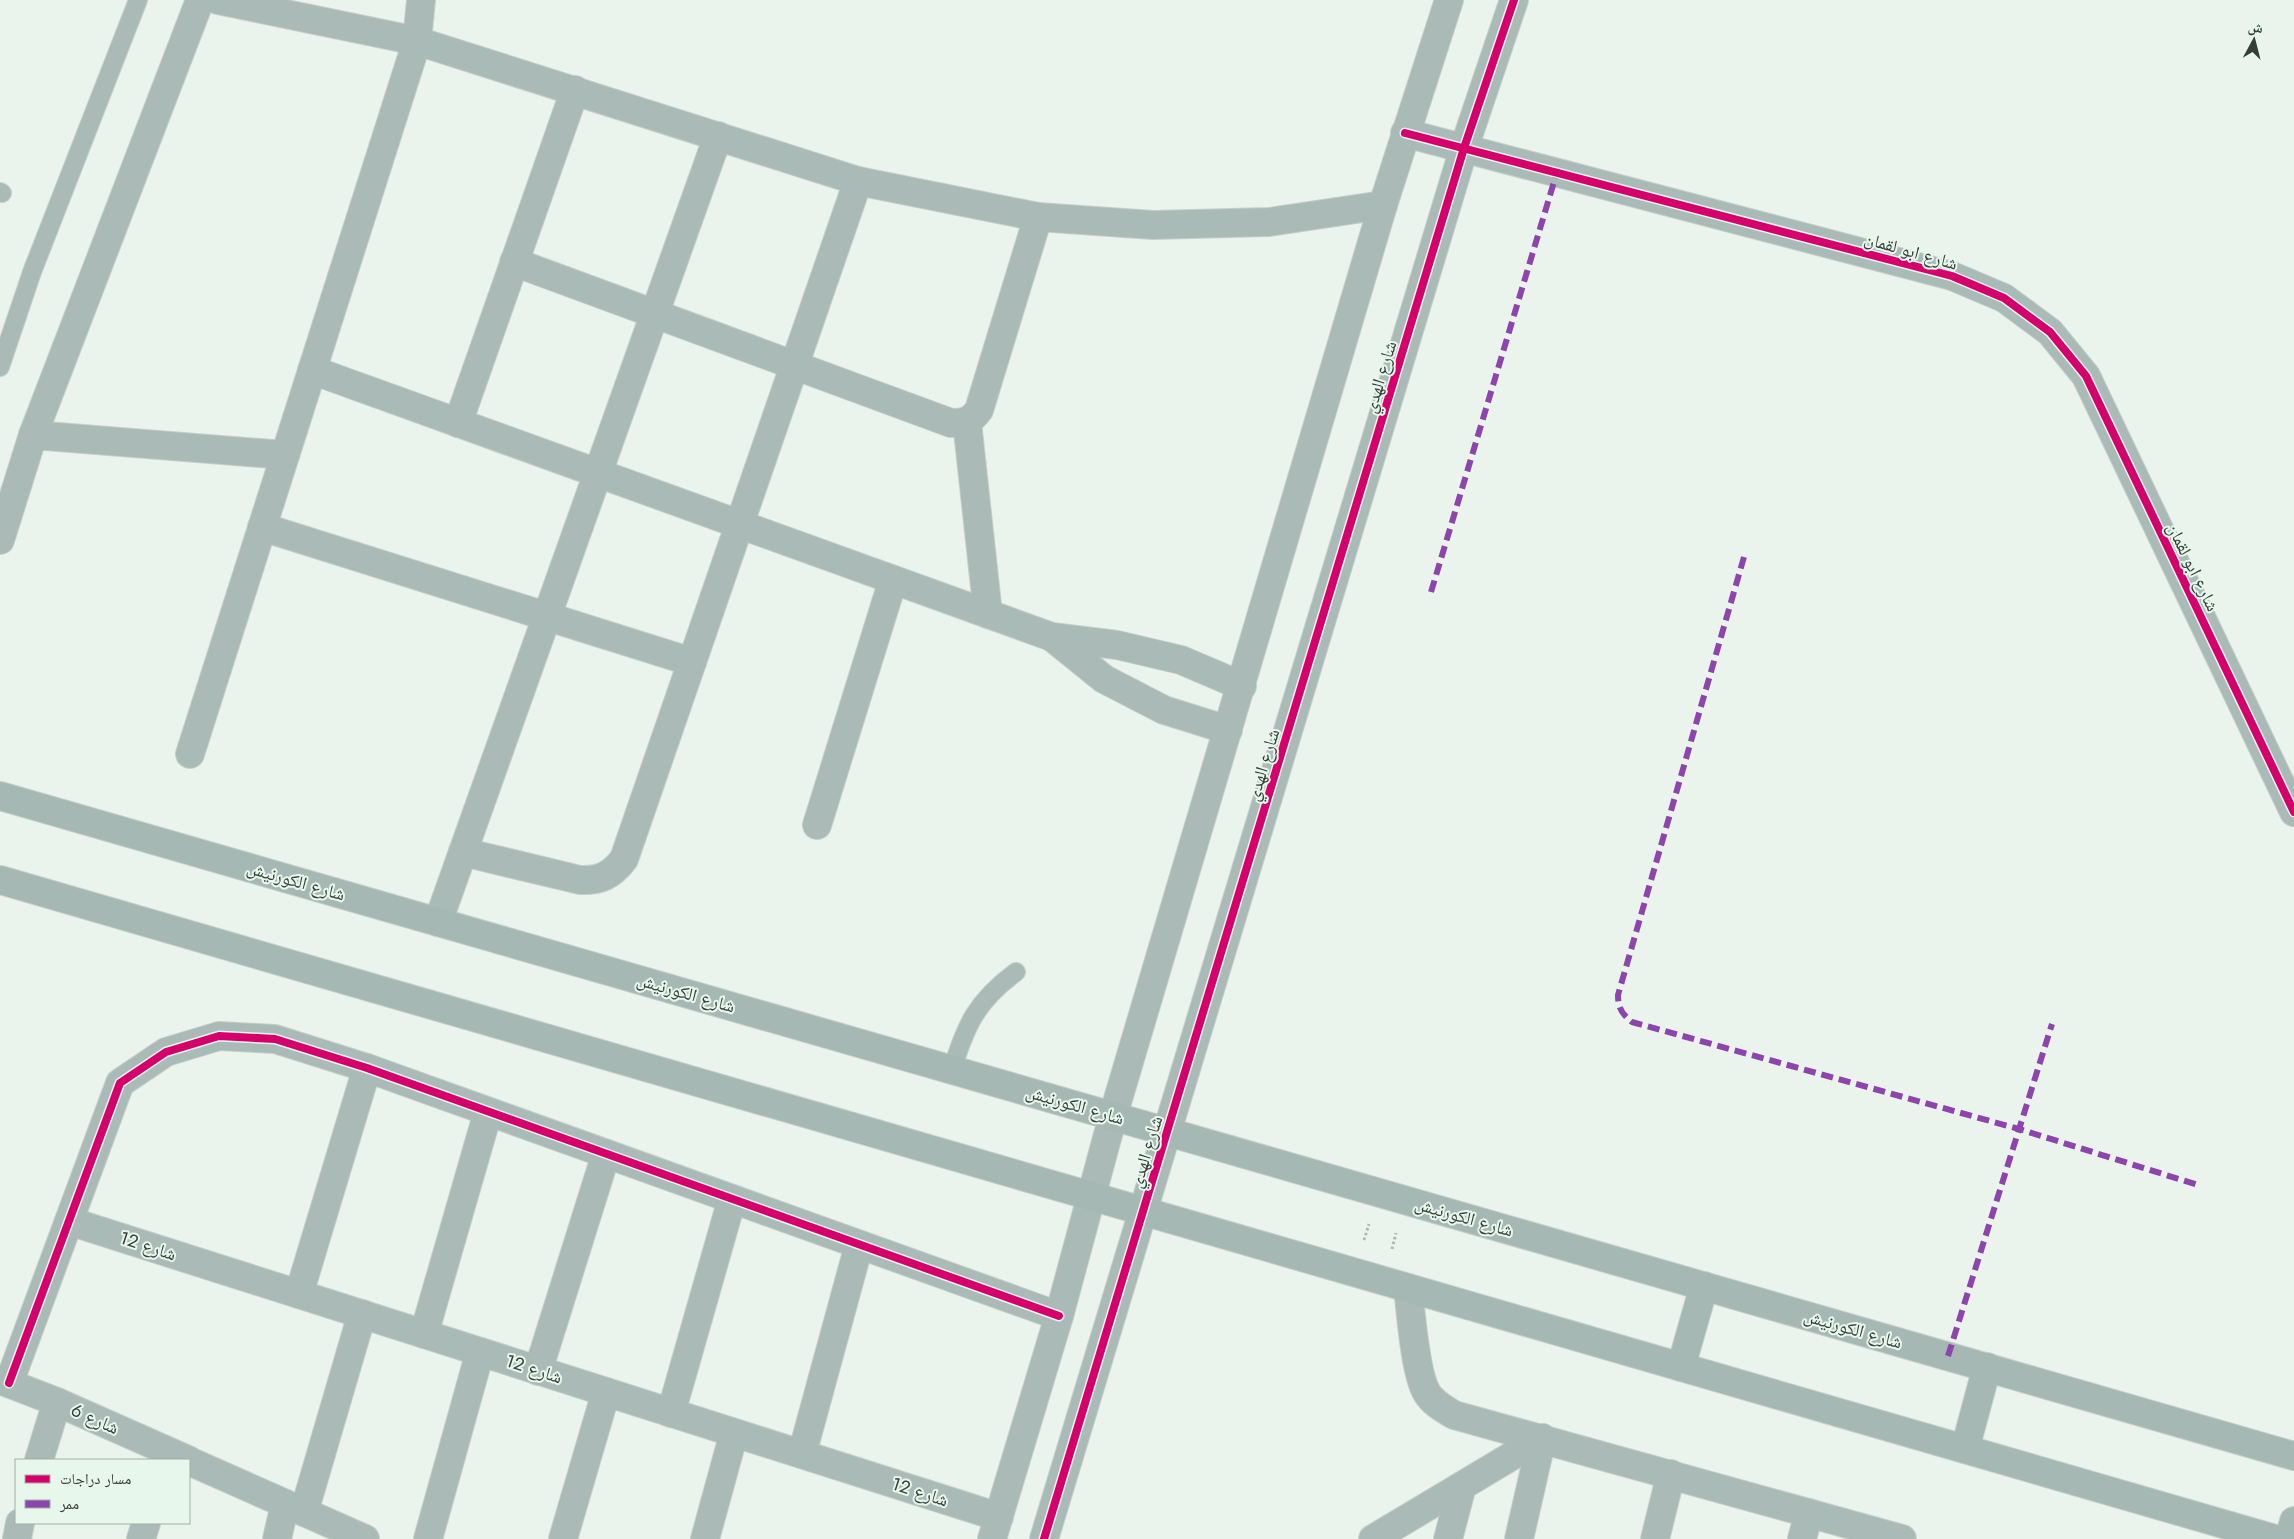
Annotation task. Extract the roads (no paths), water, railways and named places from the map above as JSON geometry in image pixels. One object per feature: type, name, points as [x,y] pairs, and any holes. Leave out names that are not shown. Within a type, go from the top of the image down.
[{"type":"main road","name":"شارع الكورنيش","points":[[0,796],[2294,1456]]},
{"type":"main road","points":[[0,880],[2275,1539]]},
{"type":"main road","points":[[1681,1367],[1704,1286]]},
{"type":"main road","points":[[1965,1449],[1987,1367]]},
{"type":"main road","points":[[2289,1539],[2294,1521]]},
{"type":"street","points":[[0,540],[33,435],[200,0]]},
{"type":"street","points":[[218,0],[417,41],[858,181],[1038,217],[1153,225],[1259,222],[1383,206]]},
{"type":"street","points":[[190,754],[417,41],[421,0]]},
{"type":"street","points":[[995,1528],[1059,1316],[1113,1116],[1383,206],[1449,0]]},
{"type":"street","name":"شارع الهدي","points":[[1044,1539],[1464,148],[1514,0]]},
{"type":"street","points":[[458,423],[575,90]]},
{"type":"street","name":"شارع ابو لقمان","points":[[1405,133],[1952,276],[2004,298],[2050,332],[2086,376],[2294,812]]},
{"type":"street","points":[[438,922],[718,136]]},
{"type":"street","points":[[464,852],[580,880],[593,881],[605,877],[616,870],[624,860],[858,181]]},
{"type":"street","points":[[514,262],[951,422],[967,422],[979,410],[1038,217]]},
{"type":"street","points":[[312,370],[1052,637],[1117,645],[1181,660],[1242,686]]},
{"type":"street","points":[[967,422],[988,614]]},
{"type":"street","points":[[33,435],[285,455]]},
{"type":"street","points":[[262,526],[692,662]]},
{"type":"street","points":[[817,825],[893,580]]},
{"type":"street","points":[[1052,637],[1104,679],[1164,710],[1228,730]]},
{"type":"street","points":[[4,1381],[69,1221],[120,1083],[166,1052],[219,1036],[275,1039],[367,1068],[1059,1316]]},
{"type":"street","points":[[299,1294],[367,1068]]},
{"type":"street","points":[[424,1334],[488,1112]]},
{"type":"street","points":[[538,1371],[606,1154]]},
{"type":"street","points":[[671,1413],[732,1199]]},
{"type":"street","name":"شارع 12","points":[[69,1221],[802,1454],[995,1528]]},
{"type":"street","points":[[802,1454],[859,1244]]},
{"type":"street","points":[[1396,1284],[1420,1379],[1427,1394],[1439,1406],[1454,1415],[1902,1539]]},
{"type":"street","points":[[276,1539],[295,1508],[362,1314]]},
{"type":"street","points":[[428,1539],[480,1352]]},
{"type":"street","name":"شارع 6","points":[[4,1381],[57,1402],[176,1458]]},
{"type":"street","points":[[563,1539],[606,1392]]},
{"type":"street","points":[[39,1459],[57,1402]]},
{"type":"street","points":[[705,1539],[734,1433]]},
{"type":"street","points":[[1374,1539],[1542,1438]]},
{"type":"street","points":[[1519,1539],[1542,1438]]},
{"type":"street","name":"شارع 6","points":[[190,1464],[365,1539]]},
{"type":"street","points":[[1655,1539],[1671,1474]]},
{"type":"street","points":[[1448,1539],[1462,1486]]},
{"type":"street","points":[[1802,1539],[1809,1513]]},
{"type":"street","points":[[17,1539],[20,1524]]},
{"type":"street","points":[[142,1539],[146,1524]]},
{"type":"lane","points":[[0,367],[32,272],[138,0]]},
{"type":"lane","points":[[952,1070],[963,1034],[973,1015],[992,991],[1016,972]]}]
